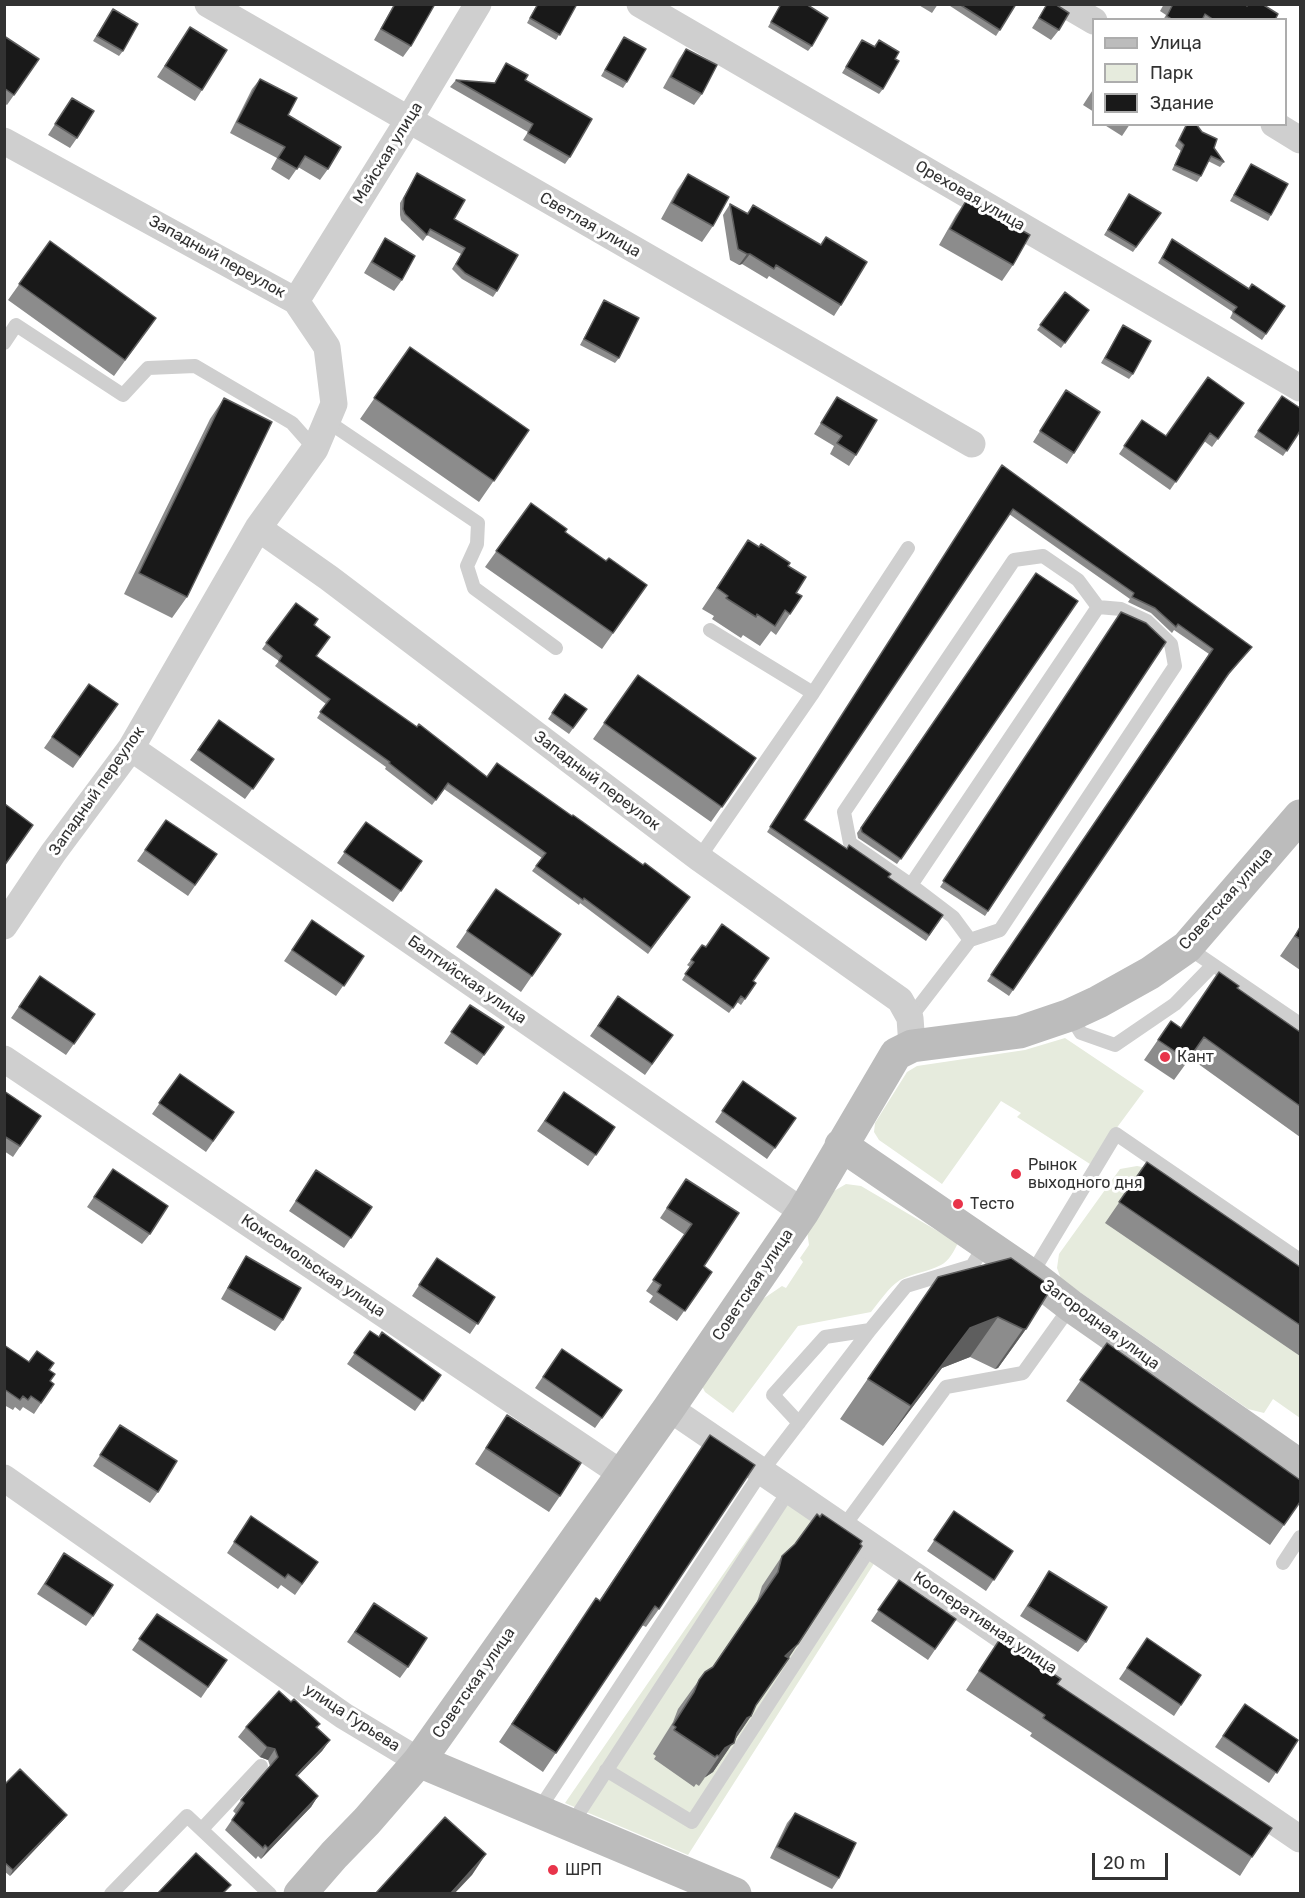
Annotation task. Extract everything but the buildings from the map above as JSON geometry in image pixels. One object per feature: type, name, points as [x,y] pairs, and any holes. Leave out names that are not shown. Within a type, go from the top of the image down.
[{"type":"street","name":"Светлая улица","points":[[208,4],[972,444]]},
{"type":"street","name":"Майская улица","points":[[296,301],[478,4]]},
{"type":"street","name":"Ореховая улица","points":[[640,4],[1300,388]]},
{"type":"street","points":[[1065,4],[1092,20]]},
{"type":"street","points":[[1277,126],[1300,140]]},
{"type":"street","name":"Западный переулок","points":[[4,141],[296,301],[327,347],[334,404],[315,449],[258,528],[131,748],[53,853],[4,926]]},
{"type":"street","name":"Западный переулок","points":[[258,528],[329,578],[699,858],[900,1000],[911,1032]]},
{"type":"street","name":"Балтийская улица","points":[[131,748],[803,1212]]},
{"type":"street","name":"Советская улица","points":[[300,1893],[419,1761],[669,1408],[803,1212],[841,1145],[911,1032],[1020,1032],[1070,1015],[1098,1002],[1150,973],[1187,946],[1300,816]]},
{"type":"street","name":"Комсомольская улица","points":[[4,1059],[622,1474]]},
{"type":"street","name":"Загородная улица","points":[[841,1145],[1031,1275],[1071,1306],[1300,1466]]},
{"type":"street","name":"Кооперативная улица","points":[[669,1408],[1300,1839]]},
{"type":"street","name":"улица Гурьева","points":[[4,1478],[344,1716],[419,1761],[735,1893]]},
{"type":"lane","points":[[4,343],[16,325],[123,394],[148,368],[195,366],[292,423],[315,449]]},
{"type":"lane","points":[[327,421],[478,523],[477,544],[467,566],[474,588],[556,648]]},
{"type":"lane","points":[[699,858],[813,693],[908,548]]},
{"type":"lane","points":[[911,1032],[970,940],[1000,930],[1175,666],[1171,644],[1147,621],[1121,609],[1098,607],[1078,580],[1042,556],[1014,560],[844,812],[850,843],[911,885],[953,918],[970,940]]},
{"type":"lane","points":[[911,885],[1098,607]]},
{"type":"lane","points":[[710,630],[813,693]]},
{"type":"lane","points":[[1187,946],[1300,1024]]},
{"type":"lane","points":[[1070,1015],[1082,1033],[1115,1045],[1175,1004],[1214,965]]},
{"type":"lane","points":[[1031,1275],[1116,1134],[1300,1260]]},
{"type":"lane","points":[[538,1810],[762,1471],[870,1330],[906,1286],[972,1266],[986,1244]]},
{"type":"lane","points":[[844,1526],[946,1386],[1023,1373],[1071,1306]]},
{"type":"lane","points":[[799,1423],[773,1395],[825,1337],[870,1330]]},
{"type":"lane","points":[[571,1825],[790,1490]]},
{"type":"lane","points":[[1283,1563],[1300,1537]]},
{"type":"lane","points":[[606,1770],[692,1822],[872,1545]]},
{"type":"lane","points":[[201,1829],[261,1766]]},
{"type":"lane","points":[[111,1893],[187,1816],[270,1893]]},
{"type":"green space","points":[[1065,1038],[1144,1091],[1090,1164],[1017,1117],[1021,1113],[1001,1101],[942,1184],[879,1140],[874,1132],[875,1123],[907,1072],[917,1066],[1025,1050]]},
{"type":"green space","points":[[1137,1166],[1153,1169],[1300,1272],[1300,1418],[1273,1399],[1264,1413],[1248,1409],[1061,1279],[1057,1268],[1059,1254],[1120,1169]]},
{"type":"green space","points":[[846,1184],[861,1186],[958,1243],[944,1263],[896,1283],[871,1312],[798,1326],[733,1413],[705,1392],[702,1386],[760,1301],[782,1286],[786,1288],[803,1262],[800,1258],[809,1245],[807,1231],[834,1191]]},
{"type":"green space","points":[[778,1495],[875,1562],[688,1855],[565,1803]]},
{"type":"place","name":"Кант","points":[[1165,1057]]},
{"type":"place","name":"Рынок выходного дня","points":[[1016,1174]]},
{"type":"place","name":"Тесто","points":[[958,1204]]},
{"type":"place","name":"ШРП","points":[[553,1870]]}]
